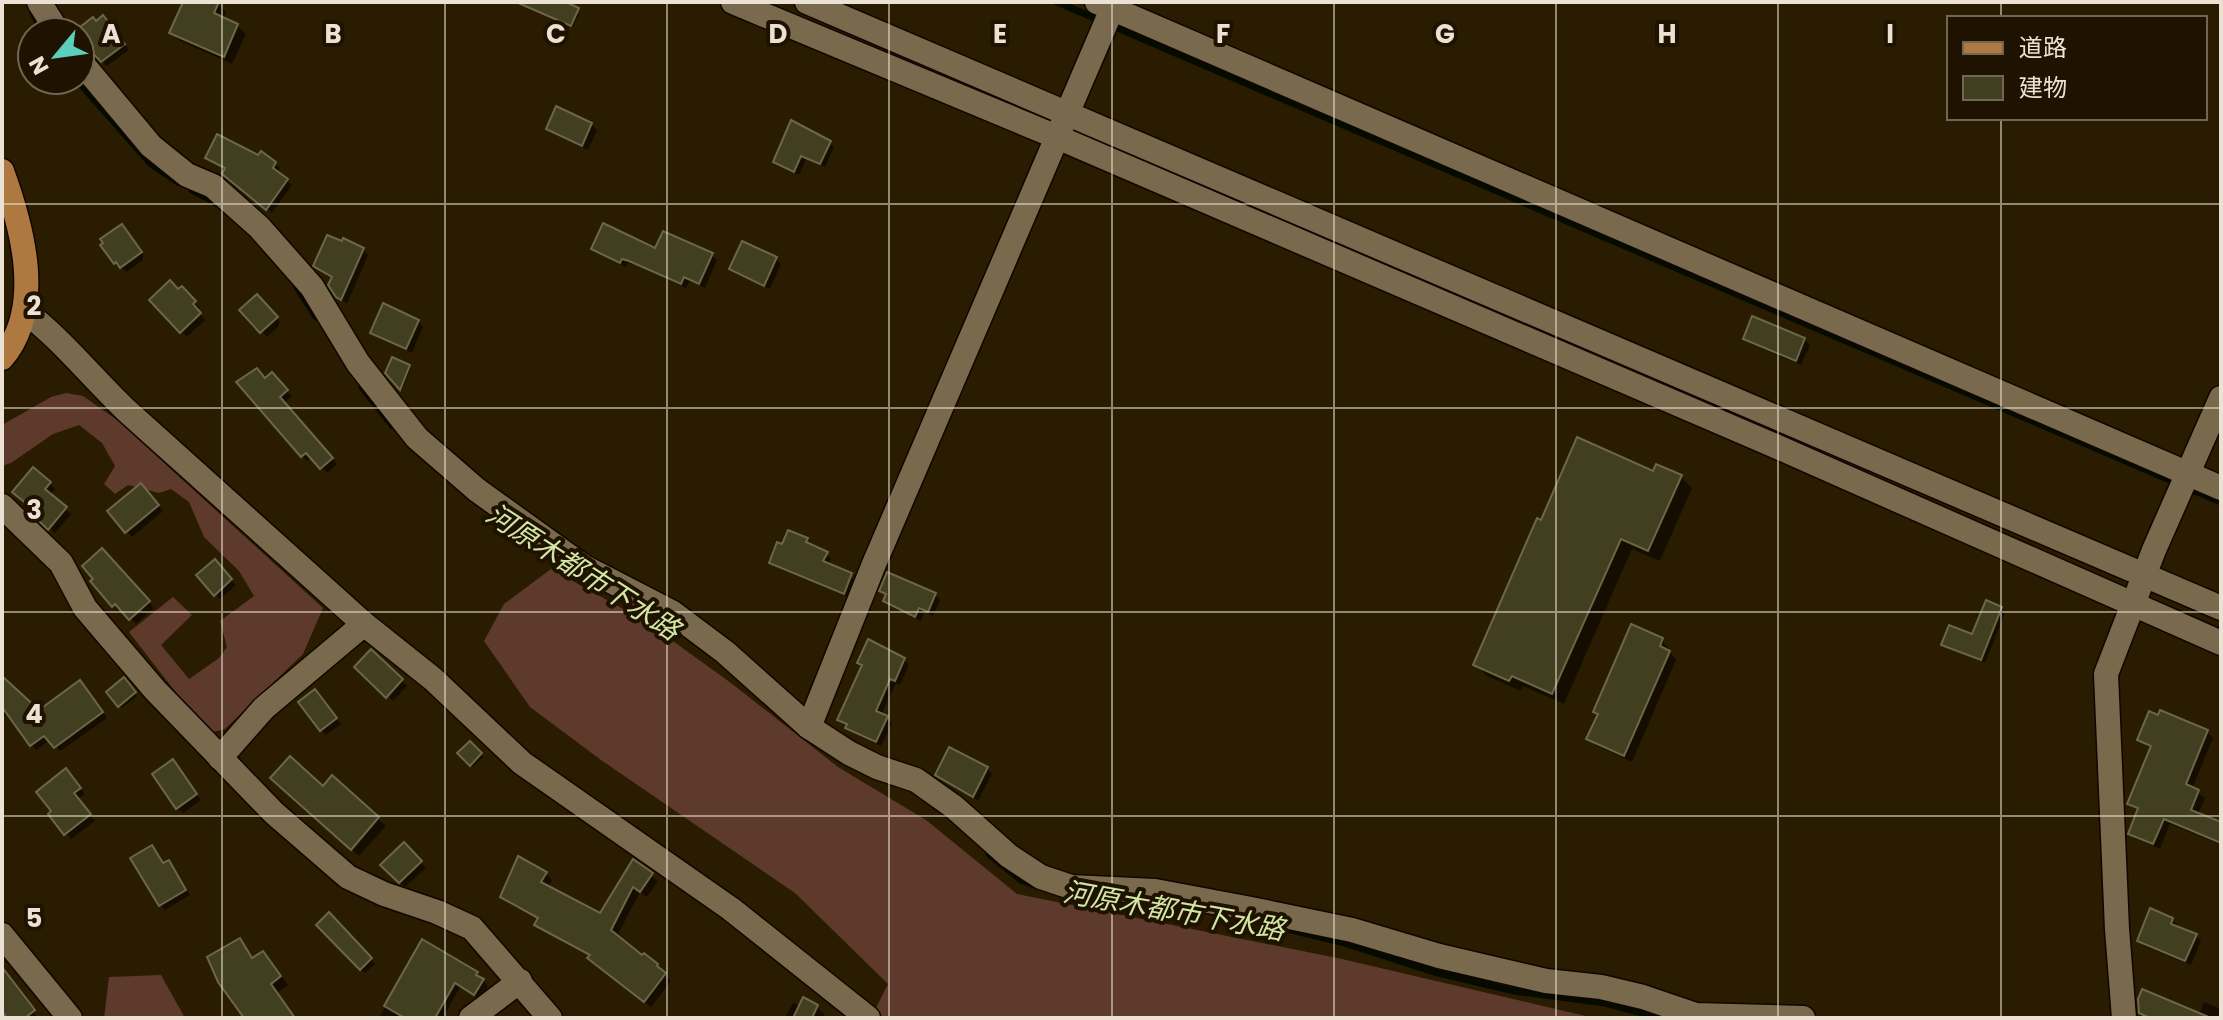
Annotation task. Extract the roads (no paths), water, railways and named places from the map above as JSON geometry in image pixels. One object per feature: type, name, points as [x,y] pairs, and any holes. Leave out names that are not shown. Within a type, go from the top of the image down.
[{"type":"main road","points":[[2,171],[13,202],[27,269],[24,311],[8,351],[2,358]]},
{"type":"street","points":[[733,2],[1057,137],[1773,445],[2221,643]]},
{"type":"street","points":[[807,2],[2221,608]]},
{"type":"street","points":[[809,727],[874,564],[1057,137],[1108,4],[2221,488]]},
{"type":"street","points":[[96,80],[151,146],[187,175],[213,186],[259,227],[312,287],[358,363],[417,438],[477,490],[584,567],[673,613],[725,652],[809,727],[877,767],[916,780],[954,807],[1009,856],[1041,877],[1071,887],[1155,891],[1352,930],[1439,956],[1546,981],[1601,987],[1643,997],[1696,1015],[1803,1018]]},
{"type":"street","points":[[24,311],[47,328],[127,411],[364,624],[433,679],[522,763],[731,909],[868,1018]]},
{"type":"street","points":[[2124,1018],[2106,674],[2144,576],[2221,398]]},
{"type":"street","points":[[6,517],[61,563],[85,608],[115,644],[274,813],[348,877],[472,928],[550,1018]]},
{"type":"street","points":[[220,758],[264,708],[364,624]]},
{"type":"street","points":[[2,935],[70,1018]]},
{"type":"street","points":[[471,1018],[520,981]]},
{"type":"waterway","points":[[1057,2],[2221,502]]},
{"type":"waterway","name":"河原木都市下水路","points":[[33,12],[35,16]]},
{"type":"waterway","name":"河原木都市下水路","points":[[91,96],[151,164],[178,182]]},
{"type":"waterway","name":"河原木都市下水路","points":[[192,190],[216,203]]},
{"type":"waterway","name":"河原木都市下水路","points":[[297,287],[316,317]]},
{"type":"waterway","name":"河原木都市下水路","points":[[362,387],[392,425]]},
{"type":"waterway","name":"河原木都市下水路","points":[[989,854],[1021,880],[1034,885]]},
{"type":"waterway","name":"河原木都市下水路","points":[[1266,924],[1341,942],[1434,972],[1514,991],[1605,1003],[1660,1018]]}]
